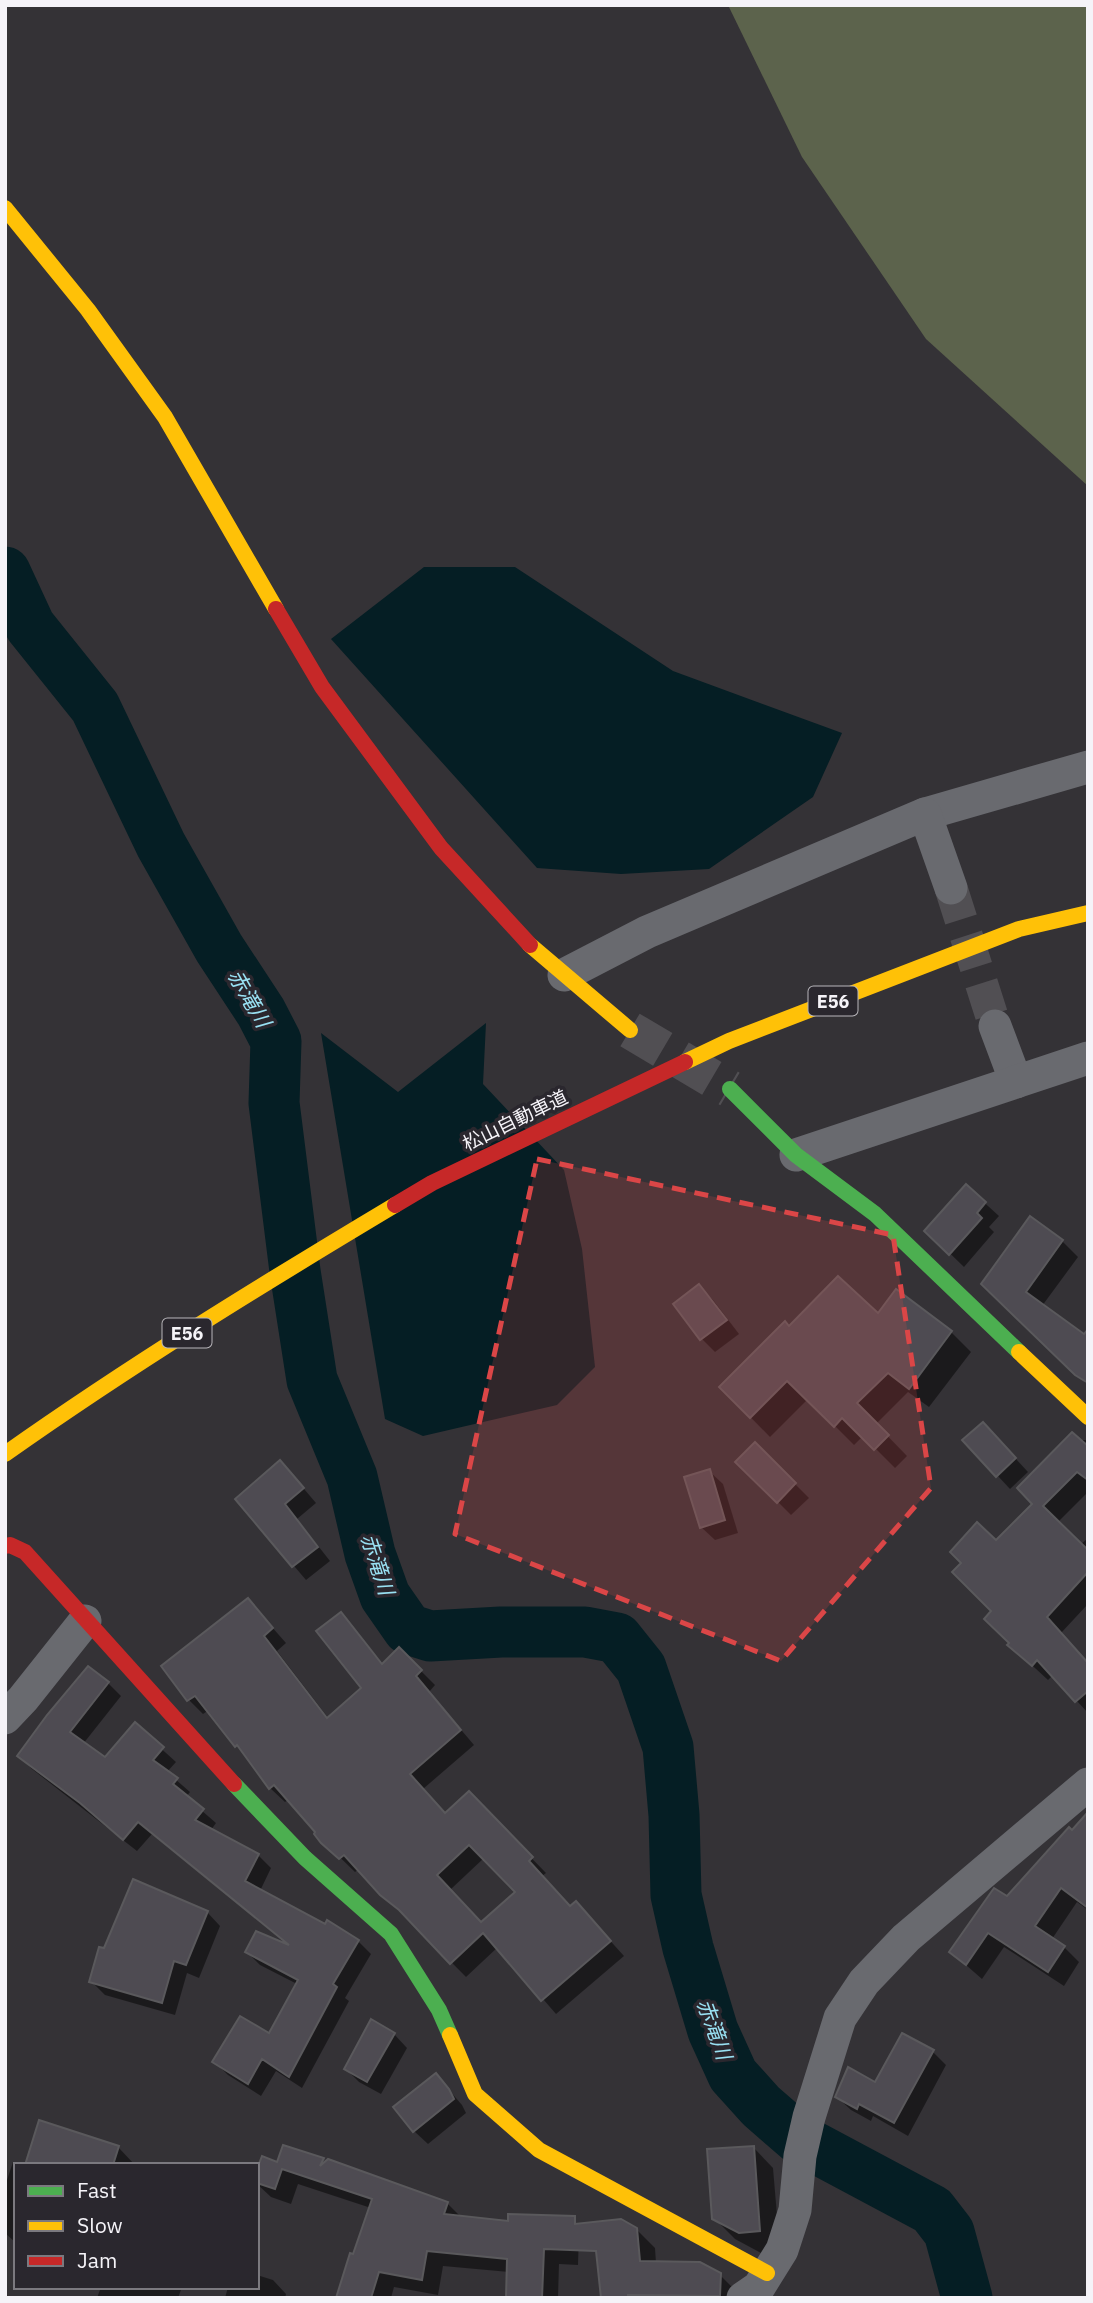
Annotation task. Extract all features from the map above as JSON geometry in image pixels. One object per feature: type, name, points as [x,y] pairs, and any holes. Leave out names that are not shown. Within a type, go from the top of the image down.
[{"type":"main road","points":[[5,208],[88,310],[165,417],[322,687],[441,848],[534,949],[630,1030]]},
{"type":"main road","name":"松山自動車道","points":[[5,1454],[110,1381],[263,1284],[432,1183],[729,1041],[1019,929],[1088,913]]},
{"type":"main road","points":[[730,1089],[796,1155],[875,1214],[1088,1417]]},
{"type":"main road","points":[[5,1470],[110,1381]]},
{"type":"main road","points":[[5,1546],[10,1545],[25,1552],[206,1755],[305,1858],[391,1934],[439,2010],[475,2094],[539,2150],[767,2273]]},
{"type":"street","points":[[564,975],[659,928],[925,814],[1088,767]]},
{"type":"street","points":[[925,814],[951,888]]},
{"type":"street","points":[[995,1027],[1016,1082]]},
{"type":"street","points":[[796,1155],[1088,1058]]},
{"type":"street","points":[[5,1718],[85,1621]]},
{"type":"street","points":[[743,2298],[759,2287],[782,2250],[795,2210],[800,2156],[809,2117],[840,2018],[864,1982],[906,1938],[1088,1784]]},
{"type":"highlighted area","points":[[537,1159],[893,1235],[931,1488],[781,1661],[455,1534]]},
{"type":"green space","points":[[728,5],[1088,5],[1088,486],[926,339],[802,157]]},
{"type":"water","points":[[424,567],[515,567],[673,671],[842,733],[813,797],[709,869],[621,874],[537,868],[331,639]]},
{"type":"water","points":[[486,1023],[483,1084],[564,1170],[582,1249],[595,1367],[557,1405],[423,1436],[385,1419],[321,1033],[398,1092]]},
{"type":"building","points":[[966,1184],[986,1202],[977,1213],[982,1218],[949,1255],[924,1231]]},
{"type":"building","points":[[1030,1216],[1063,1240],[1026,1292],[1084,1334],[1088,1329],[1088,1383],[1075,1375],[981,1284]]},
{"type":"building","points":[[838,1276],[878,1313],[896,1289],[952,1331],[909,1389],[888,1373],[857,1403],[889,1435],[874,1450],[842,1418],[834,1427],[787,1381],[750,1418],[719,1387],[785,1321],[789,1326]]},
{"type":"building","points":[[699,1284],[727,1320],[700,1340],[673,1304]]},
{"type":"building","points":[[983,1422],[1016,1458],[996,1477],[962,1440]]},
{"type":"building","points":[[1072,1432],[1088,1446],[1088,1480],[1077,1472],[1043,1506],[1088,1550],[1088,1572],[1047,1617],[1088,1663],[1088,1691],[1075,1702],[1037,1660],[1032,1666],[1007,1645],[1009,1643],[984,1619],[991,1611],[952,1572],[961,1563],[950,1552],[977,1522],[996,1540],[1032,1504],[1017,1488]]},
{"type":"building","points":[[755,1442],[796,1483],[777,1503],[735,1462]]},
{"type":"building","points":[[280,1460],[304,1488],[285,1504],[318,1547],[292,1567],[235,1499]]},
{"type":"building","points":[[710,1469],[725,1520],[700,1528],[684,1477]]},
{"type":"building","points":[[248,1598],[273,1628],[264,1636],[327,1718],[361,1688],[316,1631],[341,1612],[382,1664],[399,1647],[422,1670],[416,1676],[461,1730],[410,1774],[445,1813],[469,1791],[533,1857],[529,1861],[570,1906],[576,1901],[611,1941],[541,2001],[483,1933],[450,1964],[344,1855],[339,1859],[321,1843],[315,1832],[274,1785],[269,1789],[237,1745],[235,1747],[195,1696],[187,1701],[161,1666]],"holes":[[[469,1845],[515,1892],[481,1922],[437,1875]]]},
{"type":"building","points":[[88,1666],[109,1682],[70,1732],[105,1757],[135,1722],[164,1747],[153,1760],[178,1778],[173,1784],[204,1809],[195,1820],[259,1854],[245,1881],[325,1924],[327,1920],[359,1940],[333,1984],[337,1987],[289,2077],[262,2059],[248,2084],[212,2062],[240,2016],[269,2033],[298,1980],[245,1952],[256,1931],[289,1945],[138,1822],[123,1840],[80,1803],[17,1756]]},
{"type":"building","points":[[1088,1812],[1088,1908],[1061,1888],[1035,1926],[1065,1946],[1048,1972],[988,1933],[966,1965],[949,1952],[994,1888],[1007,1896],[1069,1827],[1072,1830]]},
{"type":"building","points":[[133,1879],[208,1911],[186,1965],[174,1961],[162,2003],[89,1982],[99,1947],[104,1948]]},
{"type":"building","points":[[371,2019],[395,2033],[367,2082],[344,2069]]},
{"type":"building","points":[[902,2033],[934,2050],[894,2123],[859,2104],[857,2109],[835,2097],[848,2067],[875,2082]]},
{"type":"building","points":[[436,2073],[454,2099],[413,2132],[393,2107]]},
{"type":"building","points":[[39,2120],[119,2146],[114,2163],[26,2163]]},
{"type":"building","points":[[283,2145],[324,2158],[320,2166],[328,2159],[448,2202],[444,2214],[508,2221],[508,2214],[575,2216],[575,2224],[621,2219],[637,2228],[640,2261],[700,2262],[721,2273],[720,2296],[628,2295],[628,2298],[601,2298],[596,2251],[544,2249],[542,2298],[506,2298],[507,2259],[427,2251],[422,2280],[379,2272],[371,2298],[336,2298],[350,2253],[353,2254],[372,2199],[282,2169],[275,2189],[259,2184],[259,2164],[262,2156],[277,2162]]},
{"type":"building","points":[[754,2146],[760,2231],[739,2233],[712,2219],[707,2149]]},
{"type":"waterway","name":"赤滝川","points":[[5,572],[30,626],[95,707],[161,845],[276,1041],[274,1103],[312,1380],[352,1477],[370,1554],[385,1596],[408,1629],[430,1636],[501,1632],[585,1632],[617,1638],[641,1668],[668,1747],[674,1815],[676,1895],[688,1948],[713,2031],[733,2075],[761,2106],[799,2139],[932,2210],[949,2232],[967,2298]]},
{"type":"tunnel","points":[[951,888],[995,1026]]},
{"type":"tunnel","points":[[630,1030],[730,1089]]},
{"type":"traffic: fast","points":[[730,1089],[796,1155],[875,1214],[1019,1352]]},
{"type":"traffic: fast","points":[[234,1784],[305,1858],[391,1934],[439,2010],[450,2035]]},
{"type":"traffic: slow","points":[[5,208],[88,310],[165,417],[276,609]]},
{"type":"traffic: slow","points":[[685,1062],[729,1041],[1019,929],[1088,913]]},
{"type":"traffic: slow","points":[[530,945],[630,1030]]},
{"type":"traffic: slow","points":[[5,1454],[198,1326],[395,1205]]},
{"type":"traffic: slow","points":[[1019,1352],[1088,1417]]},
{"type":"traffic: slow","points":[[450,2035],[475,2094],[539,2150],[767,2273]]},
{"type":"traffic: jam","points":[[276,609],[322,687],[441,848],[530,945]]},
{"type":"traffic: jam","points":[[395,1205],[432,1183],[685,1062]]},
{"type":"traffic: jam","points":[[5,1546],[10,1545],[25,1552],[234,1784]]}]
